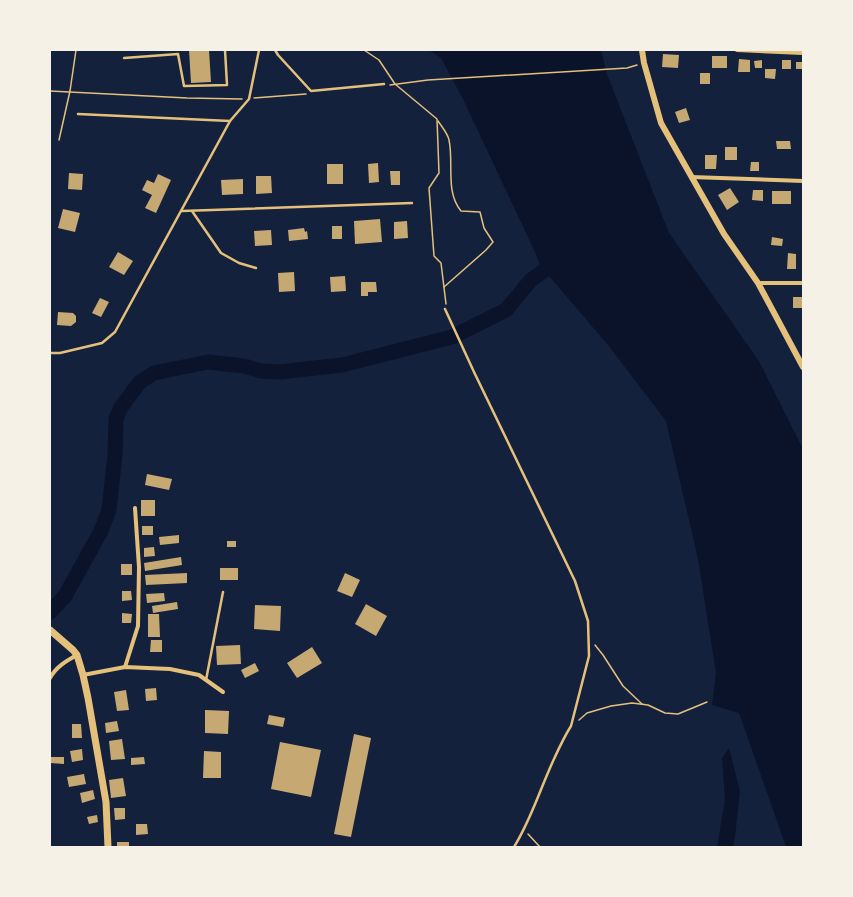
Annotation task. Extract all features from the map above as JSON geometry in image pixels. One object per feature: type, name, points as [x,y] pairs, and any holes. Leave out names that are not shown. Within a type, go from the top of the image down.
[{"type":"main road","points":[[50,630],[65,642],[77,655],[83,675],[106,802],[108,847]]},
{"type":"street","points":[[642,50],[644,63],[661,123],[724,234],[758,283],[803,367]]},
{"type":"street","points":[[737,50],[803,53]]},
{"type":"street","points":[[691,177],[803,182]]},
{"type":"street","points":[[758,283],[803,283]]},
{"type":"street","points":[[125,667],[138,626],[139,567],[135,508]]},
{"type":"street","points":[[50,678],[54,671],[66,660],[77,655]]},
{"type":"street","points":[[83,675],[125,667],[170,669],[199,675],[223,692]]},
{"type":"lane","points":[[124,58],[178,54],[184,86],[227,84],[225,50]]},
{"type":"lane","points":[[50,352],[60,353],[102,343],[115,332],[230,121],[249,98],[259,50]]},
{"type":"lane","points":[[276,50],[278,55],[311,91],[384,84]]},
{"type":"lane","points":[[78,114],[230,121]]},
{"type":"lane","points":[[181,211],[412,203]]},
{"type":"lane","points":[[191,210],[221,253],[239,263],[256,268]]},
{"type":"lane","points":[[445,309],[575,581],[588,621],[589,656],[571,726],[565,735],[548,772],[524,830],[514,847]]},
{"type":"lane","points":[[206,680],[222,592]]},
{"type":"path","points":[[59,140],[70,91],[76,50]]},
{"type":"path","points":[[364,50],[379,60],[395,84],[437,119],[449,139],[451,187],[456,205],[461,211],[480,212],[484,228],[493,242],[443,288]]},
{"type":"path","points":[[388,86],[428,80],[627,68],[644,63]]},
{"type":"path","points":[[50,91],[187,98],[249,98],[313,94]]},
{"type":"path","points":[[437,119],[438,173],[429,188],[434,256],[441,263],[443,288],[446,300],[445,309]]},
{"type":"path","points":[[588,638],[603,655],[623,686],[642,704]]},
{"type":"path","points":[[571,726],[587,713],[611,706],[632,703],[642,704],[648,705],[665,713],[678,714],[706,702]]},
{"type":"path","points":[[524,830],[540,847]]},
{"type":"water","points":[[429,50],[601,50],[607,74],[669,233],[759,361],[803,449],[803,847],[786,847],[739,713],[712,705],[716,673],[698,559],[666,421],[608,345],[543,269],[463,99],[441,58]]},
{"type":"water","points":[[729,748],[740,791],[735,837],[733,847],[717,847],[725,799],[722,758]]},
{"type":"building","points":[[189,50],[209,50],[211,82],[191,83]]},
{"type":"building","points":[[663,54],[679,55],[678,68],[662,67]]},
{"type":"building","points":[[712,56],[727,56],[727,68],[712,68]]},
{"type":"building","points":[[739,59],[750,60],[750,72],[738,72]]},
{"type":"building","points":[[762,60],[762,68],[755,68],[754,61]]},
{"type":"building","points":[[782,60],[791,60],[791,69],[782,69]]},
{"type":"building","points":[[796,62],[803,62],[803,69],[796,69]]},
{"type":"building","points":[[765,69],[776,69],[775,79],[765,78]]},
{"type":"building","points":[[700,73],[710,73],[710,84],[700,84]]},
{"type":"building","points":[[686,108],[690,120],[679,123],[675,112]]},
{"type":"building","points":[[776,141],[790,141],[791,149],[777,149]]},
{"type":"building","points":[[725,147],[737,147],[737,160],[725,160]]},
{"type":"building","points":[[705,155],[717,155],[716,169],[705,169]]},
{"type":"building","points":[[751,162],[759,162],[759,171],[750,171]]},
{"type":"building","points":[[378,163],[379,182],[369,183],[368,164]]},
{"type":"building","points":[[327,164],[343,164],[343,184],[327,184]]},
{"type":"building","points":[[390,171],[400,171],[400,185],[391,185]]},
{"type":"building","points":[[69,173],[83,174],[82,190],[68,189]]},
{"type":"building","points":[[158,174],[171,180],[156,213],[145,208],[152,195],[142,190],[147,180],[154,183]]},
{"type":"building","points":[[256,176],[271,176],[272,193],[256,194]]},
{"type":"building","points":[[243,179],[243,194],[222,195],[221,180]]},
{"type":"building","points":[[730,188],[739,202],[727,210],[718,195]]},
{"type":"building","points":[[753,190],[763,190],[763,201],[752,200]]},
{"type":"building","points":[[772,191],[791,191],[791,204],[772,204]]},
{"type":"building","points":[[63,209],[80,213],[75,232],[58,228]]},
{"type":"building","points":[[380,219],[382,242],[355,244],[354,221]]},
{"type":"building","points":[[407,221],[408,238],[394,239],[394,222]]},
{"type":"building","points":[[332,226],[342,226],[342,239],[332,239]]},
{"type":"building","points":[[304,228],[305,232],[307,231],[308,239],[289,241],[288,230]]},
{"type":"building","points":[[271,230],[272,245],[255,246],[254,231]]},
{"type":"building","points":[[772,237],[783,239],[782,246],[771,245]]},
{"type":"building","points":[[118,252],[133,261],[124,275],[109,267]]},
{"type":"building","points":[[788,253],[796,254],[796,269],[787,269]]},
{"type":"building","points":[[294,272],[295,291],[279,292],[278,273]]},
{"type":"building","points":[[345,276],[346,291],[331,292],[330,277]]},
{"type":"building","points":[[361,282],[376,282],[377,292],[368,292],[368,296],[361,296]]},
{"type":"building","points":[[793,297],[803,297],[803,308],[793,308]]},
{"type":"building","points":[[100,298],[109,302],[101,317],[92,313]]},
{"type":"building","points":[[58,312],[73,313],[76,316],[76,322],[71,326],[57,325]]},
{"type":"building","points":[[147,474],[172,479],[169,490],[145,485]]},
{"type":"building","points":[[141,500],[155,500],[155,516],[141,516]]},
{"type":"building","points":[[142,526],[153,526],[153,535],[142,535]]},
{"type":"building","points":[[179,535],[179,543],[160,545],[159,537]]},
{"type":"building","points":[[227,541],[236,541],[236,547],[227,547]]},
{"type":"building","points":[[154,547],[155,556],[144,557],[144,548]]},
{"type":"building","points":[[181,557],[182,565],[145,571],[144,563]]},
{"type":"building","points":[[121,564],[132,564],[132,575],[121,575]]},
{"type":"building","points":[[220,568],[238,568],[238,580],[220,580]]},
{"type":"building","points":[[187,573],[187,583],[146,585],[145,575]]},
{"type":"building","points":[[345,573],[360,580],[352,597],[337,591]]},
{"type":"building","points":[[122,591],[131,591],[132,600],[122,601]]},
{"type":"building","points":[[164,593],[165,601],[147,603],[146,594]]},
{"type":"building","points":[[177,602],[178,609],[153,613],[152,606]]},
{"type":"building","points":[[366,604],[387,616],[376,636],[355,624]]},
{"type":"building","points":[[255,605],[281,606],[280,631],[254,629]]},
{"type":"building","points":[[122,613],[132,614],[131,623],[122,623]]},
{"type":"building","points":[[148,614],[159,614],[160,637],[148,637]]},
{"type":"building","points":[[151,640],[162,640],[162,652],[150,652]]},
{"type":"building","points":[[240,645],[241,664],[217,665],[216,646]]},
{"type":"building","points":[[312,647],[322,663],[297,678],[287,663]]},
{"type":"building","points":[[255,663],[259,671],[245,678],[241,670]]},
{"type":"building","points":[[156,688],[157,700],[146,701],[145,689]]},
{"type":"building","points":[[126,690],[129,710],[117,711],[114,692]]},
{"type":"building","points":[[205,710],[229,711],[228,734],[205,733]]},
{"type":"building","points":[[269,715],[285,718],[283,727],[267,724]]},
{"type":"building","points":[[117,721],[119,731],[106,733],[105,723]]},
{"type":"building","points":[[72,724],[81,724],[82,738],[72,738]]},
{"type":"building","points":[[354,734],[371,738],[351,837],[334,834]]},
{"type":"building","points":[[122,739],[125,759],[111,760],[109,741]]},
{"type":"building","points":[[280,742],[321,750],[311,797],[271,789]]},
{"type":"building","points":[[82,749],[83,760],[72,762],[70,751]]},
{"type":"building","points":[[204,751],[221,752],[221,778],[203,778]]},
{"type":"building","points":[[50,757],[64,757],[64,764],[50,763]]},
{"type":"building","points":[[144,757],[145,764],[131,765],[131,758]]},
{"type":"building","points":[[84,774],[86,784],[69,787],[67,777]]},
{"type":"building","points":[[123,778],[126,796],[111,798],[109,780]]},
{"type":"building","points":[[93,790],[95,799],[82,803],[80,793]]},
{"type":"building","points":[[114,808],[125,808],[125,819],[115,820]]},
{"type":"building","points":[[97,815],[98,822],[89,824],[87,817]]},
{"type":"building","points":[[136,824],[147,824],[148,834],[136,835]]},
{"type":"building","points":[[117,842],[129,842],[129,847],[117,847]]},
{"type":"waterway","points":[[50,612],[65,596],[101,531],[109,510],[115,455],[116,419],[121,407],[140,382],[154,373],[208,362],[244,366],[261,371],[279,372],[342,365],[452,337],[506,310],[531,280],[549,267],[544,254]]}]
